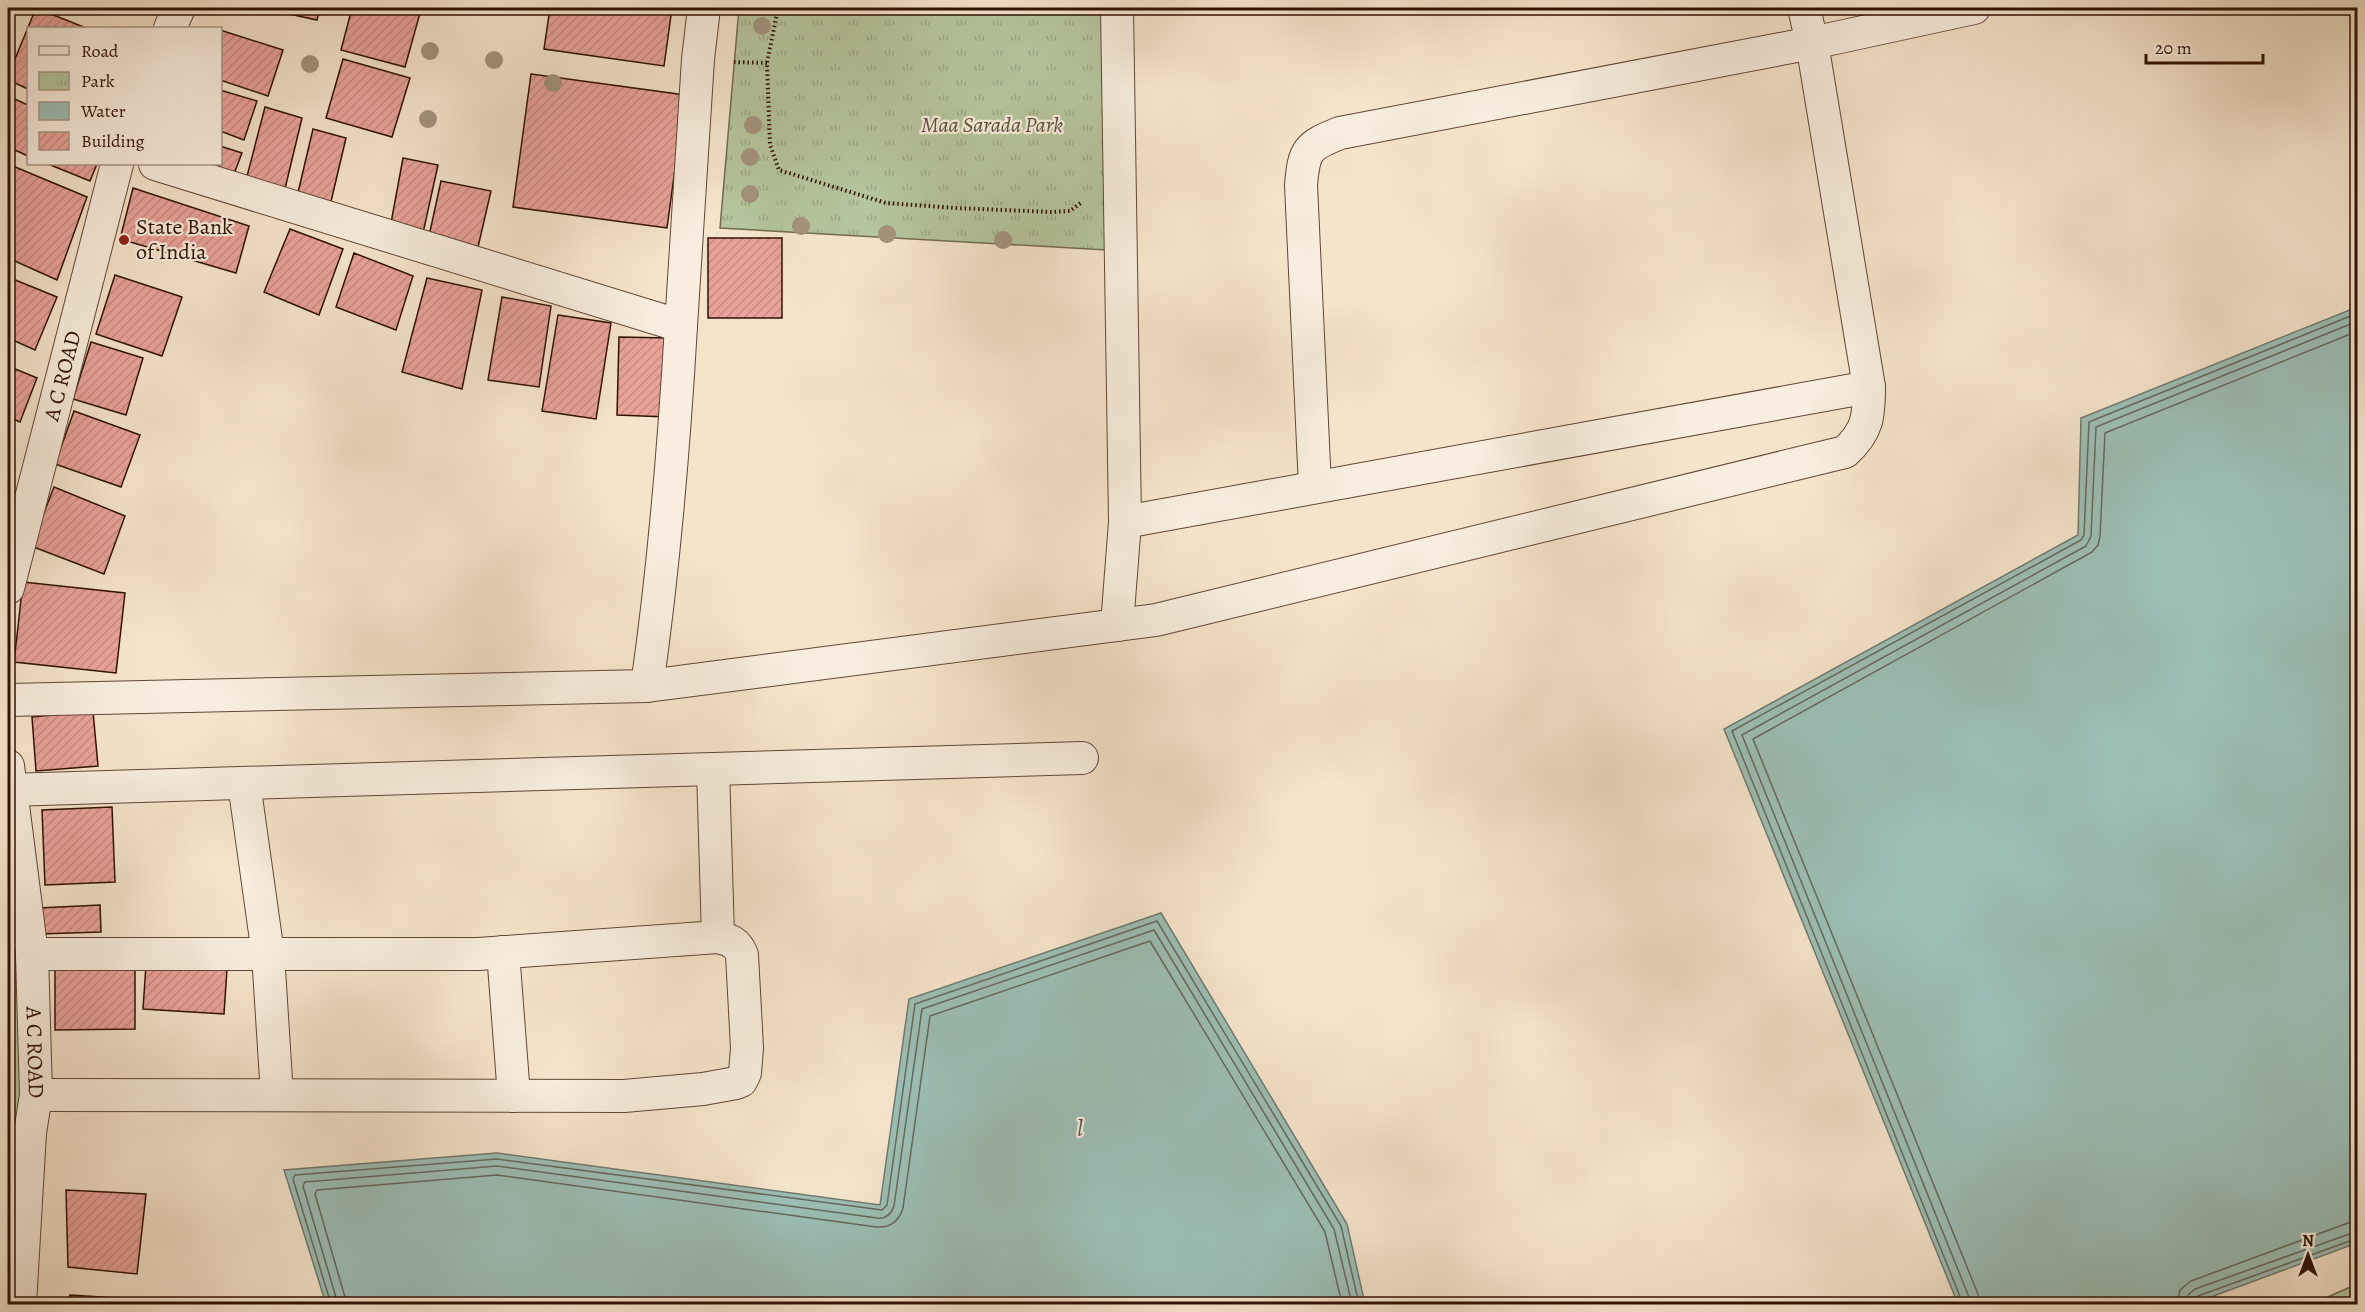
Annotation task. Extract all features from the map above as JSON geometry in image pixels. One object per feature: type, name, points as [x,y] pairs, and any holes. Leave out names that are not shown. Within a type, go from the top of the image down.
[{"type":"street","points":[[170,27],[179,8]]},
{"type":"street","points":[[647,686],[660,596],[675,444],[698,59],[704,8]]},
{"type":"street","points":[[1117,8],[1125,522],[1117,626]]},
{"type":"street","points":[[8,700],[647,686],[1117,626],[1156,620],[1845,452],[1856,442],[1865,427],[1869,413],[1869,387],[1812,43],[1804,8]]},
{"type":"street","points":[[1315,487],[1301,185],[1303,162],[1309,150],[1317,142],[1340,133],[1812,43],[1974,8]]},
{"type":"street","name":"A C ROAD","points":[[8,588],[117,165]]},
{"type":"street","points":[[158,165],[681,326]]},
{"type":"street","points":[[1125,522],[1869,387]]},
{"type":"street","points":[[9,782],[244,783],[1082,758]]},
{"type":"street","points":[[713,770],[718,937]]},
{"type":"street","name":"A C ROAD","points":[[9,782],[32,954],[36,1095],[30,1133],[20,1305]]},
{"type":"street","points":[[244,783],[268,954],[277,1095]]},
{"type":"street","points":[[32,954],[478,954],[718,937],[739,946],[742,955],[747,1048],[745,1073],[741,1081],[703,1089],[624,1096],[36,1095]]},
{"type":"street","points":[[503,952],[514,1096]]},
{"type":"path","points":[[778,8],[767,63],[770,145],[779,170],[886,203],[1053,212],[1070,211],[1081,205],[1084,197]]},
{"type":"green space","name":"Maa Sarada Park","points":[[739,8],[1126,8],[1124,251],[720,228]]},
{"type":"green space","points":[[8,889],[29,949],[21,1122],[8,1120]]},
{"type":"green space","points":[[2357,1284],[2357,1304],[2312,1304]]},
{"type":"water","points":[[2357,307],[2357,1243],[2192,1304],[1958,1304],[1724,729],[2078,535],[2081,418]]},
{"type":"water","name":"l","points":[[1161,913],[1347,1224],[1365,1304],[326,1304],[284,1170],[497,1153],[880,1205],[909,999]]},
{"type":"building","points":[[36,8],[84,27],[28,27]]},
{"type":"building","points":[[262,8],[320,8],[317,20]]},
{"type":"building","points":[[352,8],[400,8],[420,13],[405,67],[341,50]]},
{"type":"building","points":[[550,8],[672,8],[664,66],[544,49]]},
{"type":"building","points":[[27,30],[27,89],[8,80]]},
{"type":"building","points":[[222,31],[283,50],[268,96],[222,81]]},
{"type":"building","points":[[343,59],[410,78],[392,137],[326,118]]},
{"type":"building","points":[[531,74],[685,95],[667,228],[513,207]]},
{"type":"building","points":[[222,91],[257,101],[244,140],[222,132]]},
{"type":"building","points":[[8,96],[27,105],[27,156],[8,147]]},
{"type":"building","points":[[265,107],[302,118],[283,197],[245,184]]},
{"type":"building","points":[[313,129],[346,138],[329,210],[296,201]]},
{"type":"building","points":[[222,147],[242,153],[232,179],[187,165],[222,165]]},
{"type":"building","points":[[403,158],[438,165],[423,233],[391,223]]},
{"type":"building","points":[[8,164],[87,197],[57,280],[8,258]]},
{"type":"building","points":[[50,165],[97,165],[90,181]]},
{"type":"building","points":[[441,181],[491,191],[478,247],[429,236]]},
{"type":"building","points":[[133,188],[249,226],[236,273],[120,239]]},
{"type":"building","points":[[290,229],[343,249],[319,315],[264,292]]},
{"type":"building","points":[[708,238],[782,238],[782,318],[708,318]]},
{"type":"building","points":[[354,253],[413,276],[396,330],[336,307]]},
{"type":"building","points":[[115,275],[182,297],[162,356],[96,334]]},
{"type":"building","points":[[8,277],[57,297],[35,350],[8,338]]},
{"type":"building","points":[[427,278],[482,290],[462,389],[402,372]]},
{"type":"building","points":[[502,297],[551,306],[539,387],[488,380]]},
{"type":"building","points":[[558,315],[611,323],[596,419],[542,411]]},
{"type":"building","points":[[619,337],[670,338],[667,417],[617,415]]},
{"type":"building","points":[[91,342],[143,358],[126,415],[73,399]]},
{"type":"building","points":[[8,366],[37,378],[20,422],[8,417]]},
{"type":"building","points":[[74,411],[140,435],[121,487],[55,464]]},
{"type":"building","points":[[54,487],[125,516],[104,574],[31,546]]},
{"type":"building","points":[[23,582],[125,593],[116,673],[14,662]]},
{"type":"building","points":[[93,711],[98,766],[36,771],[32,717]]},
{"type":"building","points":[[112,807],[115,882],[45,885],[42,810]]},
{"type":"building","points":[[100,905],[101,932],[39,934],[39,908]]},
{"type":"building","points":[[135,959],[135,1029],[55,1030],[55,960]]},
{"type":"building","points":[[146,965],[227,969],[224,1014],[143,1009]]},
{"type":"building","points":[[66,1190],[146,1194],[137,1274],[68,1267]]},
{"type":"building","points":[[70,1295],[133,1299],[133,1304],[67,1304]]},
{"type":"place","name":"State Bank of India","points":[[124,240]]}]
